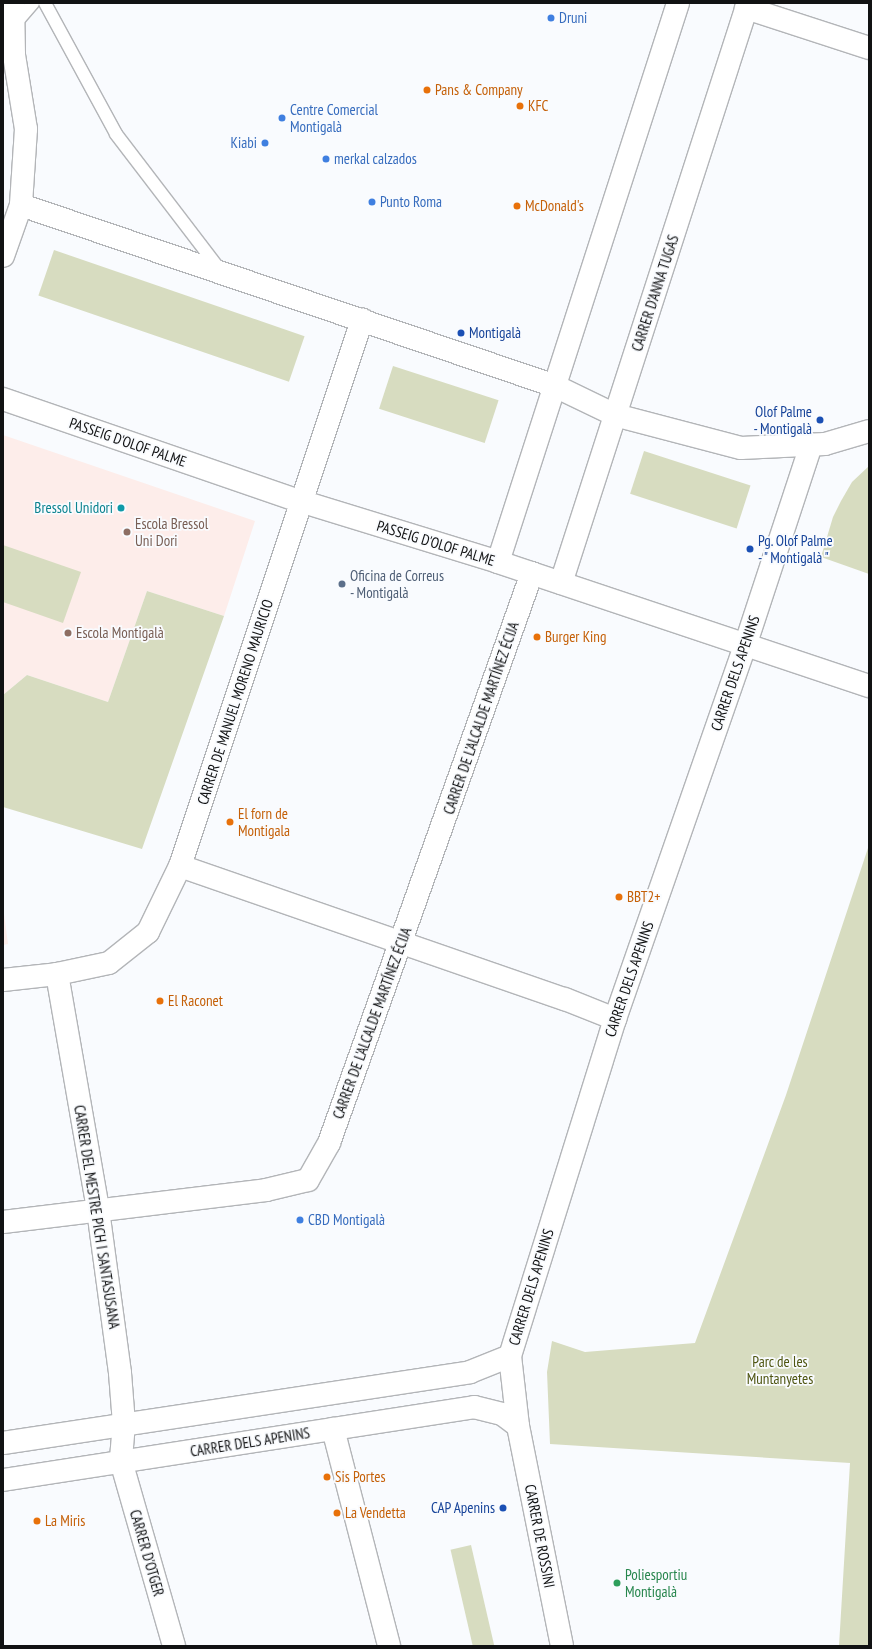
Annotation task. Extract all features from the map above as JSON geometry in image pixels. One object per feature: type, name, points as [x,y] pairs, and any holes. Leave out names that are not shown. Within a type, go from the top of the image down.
[{"type":"street","points":[[3,256],[21,205],[26,129],[10,40],[13,3]]},
{"type":"street","points":[[498,562],[678,3]]},
{"type":"street","points":[[747,6],[869,48]]},
{"type":"street","name":"CARRER D'ANNA TUGAS","points":[[560,583],[747,6]]},
{"type":"street","points":[[21,205],[555,386],[615,415],[741,448],[811,445],[869,431]]},
{"type":"street","name":"CARRER DE MANUEL MORENO MAURICIO","points":[[3,980],[57,974],[109,962],[148,932],[180,866],[300,501],[362,320]]},
{"type":"street","name":"PASSEIG D'OLOF PALME","points":[[3,399],[300,501],[532,573],[745,646],[869,686]]},
{"type":"street","name":"CARRER DELS APENINS","points":[[518,1426],[510,1356],[615,1019],[745,646],[811,445]]},
{"type":"street","name":"CARRER DE L'ALCALDE MARTÍNEZ ÉCIJA","points":[[3,1222],[266,1190],[308,1180],[329,1143],[532,573]]},
{"type":"street","points":[[180,866],[565,998],[615,1019]]},
{"type":"street","name":"CARRER DEL MESTRE PICH I SANTASUSANA","points":[[57,974],[98,1210],[124,1424],[121,1461]]},
{"type":"street","name":"CARRER DELS APENINS","points":[[3,1443],[470,1372],[510,1356]]},
{"type":"street","name":"CARRER DELS APENINS","points":[[3,1480],[474,1407],[502,1414],[518,1426]]},
{"type":"street","name":"CARRER DE ROSSINI","points":[[518,1426],[562,1646]]},
{"type":"street","points":[[333,1429],[389,1646]]},
{"type":"street","name":"CARRER D'OTGER","points":[[121,1461],[174,1646]]},
{"type":"lane","points":[[10,40],[33,3]]},
{"type":"lane","points":[[45,3],[116,134],[221,273]]},
{"type":"shaded area","name":"Escola Bressol Uni Dori","points":[[3,435],[255,521],[224,616],[147,591],[108,702],[27,675],[3,695]]},
{"type":"shaded area","points":[[3,906],[8,944],[3,945]]},
{"type":"green space","points":[[54,250],[305,336],[289,382],[38,295]]},
{"type":"green space","points":[[393,366],[499,400],[485,443],[379,409]]},
{"type":"green space","points":[[644,451],[751,486],[737,528],[630,494]]},
{"type":"green space","points":[[869,466],[869,574],[821,557],[833,517],[841,501],[852,482]]},
{"type":"green space","points":[[3,545],[81,572],[63,623],[3,602]]},
{"type":"green space","points":[[147,591],[224,616],[142,849],[3,807],[3,695],[27,675],[108,702]]},
{"type":"green space","name":"Parc de les Muntanyetes","points":[[869,845],[869,1646],[839,1646],[850,1463],[550,1444],[547,1372],[552,1341],[585,1352],[695,1343],[786,1095]]},
{"type":"green space","points":[[471,1545],[494,1646],[473,1646],[451,1550]]},
{"type":"place","name":"Druni","points":[[551,18]]},
{"type":"place","name":"Pans & Company","points":[[427,90]]},
{"type":"place","name":"KFC","points":[[520,106]]},
{"type":"place","name":"Centre Comercial Montigalà","points":[[282,118]]},
{"type":"place","name":"Kiabi","points":[[265,143]]},
{"type":"place","name":"merkal calzados","points":[[326,159]]},
{"type":"place","name":"Punto Roma","points":[[372,202]]},
{"type":"place","name":"McDonald's","points":[[517,206]]},
{"type":"place","name":"Montigalà","points":[[461,333]]},
{"type":"place","name":"Olof Palme - Montigalà","points":[[820,420]]},
{"type":"place","name":"Bressol Unidori","points":[[121,508]]},
{"type":"place","name":"Escola Bressol Uni Dori","points":[[127,532]]},
{"type":"place","name":"Pg. Olof Palme - \" Montigalà \"","points":[[750,549]]},
{"type":"place","name":"Oficina de Correus - Montigalà","points":[[342,584]]},
{"type":"place","name":"Escola Montigalà","points":[[68,633]]},
{"type":"place","name":"Burger King","points":[[537,637]]},
{"type":"place","name":"El forn de Montigala","points":[[230,822]]},
{"type":"place","name":"BBT2+","points":[[619,897]]},
{"type":"place","name":"El Raconet","points":[[160,1001]]},
{"type":"place","name":"CBD Montigalà","points":[[300,1220]]},
{"type":"place","name":"Sis Portes","points":[[327,1477]]},
{"type":"place","name":"CAP Apenins","points":[[503,1508]]},
{"type":"place","name":"La Vendetta","points":[[337,1513]]},
{"type":"place","name":"La Miris","points":[[37,1521]]},
{"type":"place","name":"Poliesportiu Montigalà","points":[[617,1583]]}]
